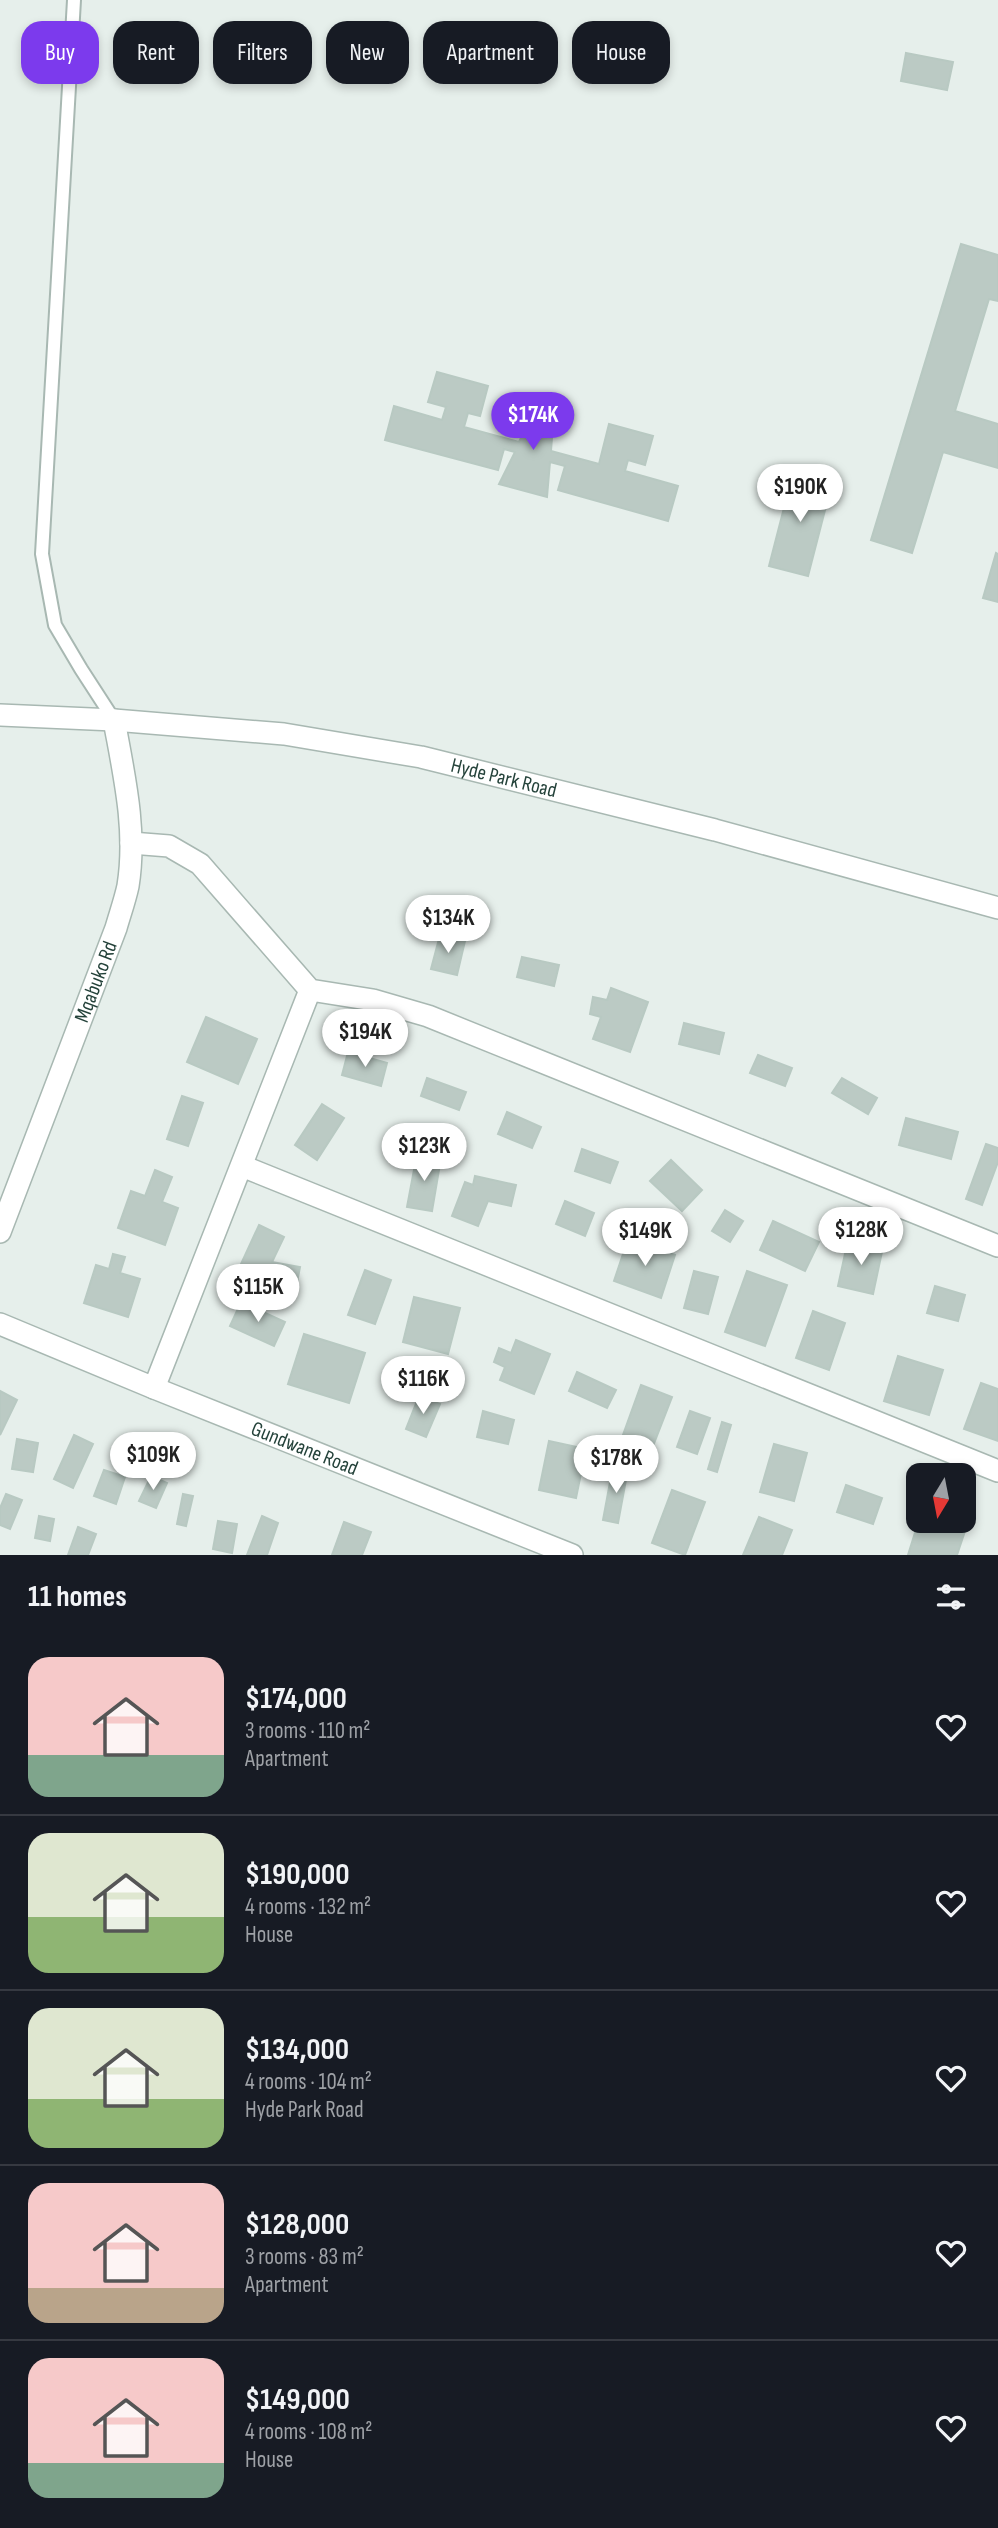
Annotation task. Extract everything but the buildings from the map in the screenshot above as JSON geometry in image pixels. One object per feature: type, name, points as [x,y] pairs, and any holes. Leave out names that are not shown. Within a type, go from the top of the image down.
[{"type":"street","name":"Hyde Park Road","points":[[0,715],[114,720],[284,734],[421,757],[715,830],[998,908]]},
{"type":"street","name":"Mqabuko Rd","points":[[0,1232],[116,928],[128,886],[130,806],[114,720]]},
{"type":"street","points":[[131,843],[169,846],[200,864],[310,990],[373,1000],[428,1016],[998,1246]]},
{"type":"street","points":[[154,1388],[310,990]]},
{"type":"street","points":[[242,1166],[998,1472]]},
{"type":"street","name":"Gundwane Road","points":[[0,1324],[572,1555]]},
{"type":"lane","points":[[74,0],[42,554],[55,625],[114,720]]}]
